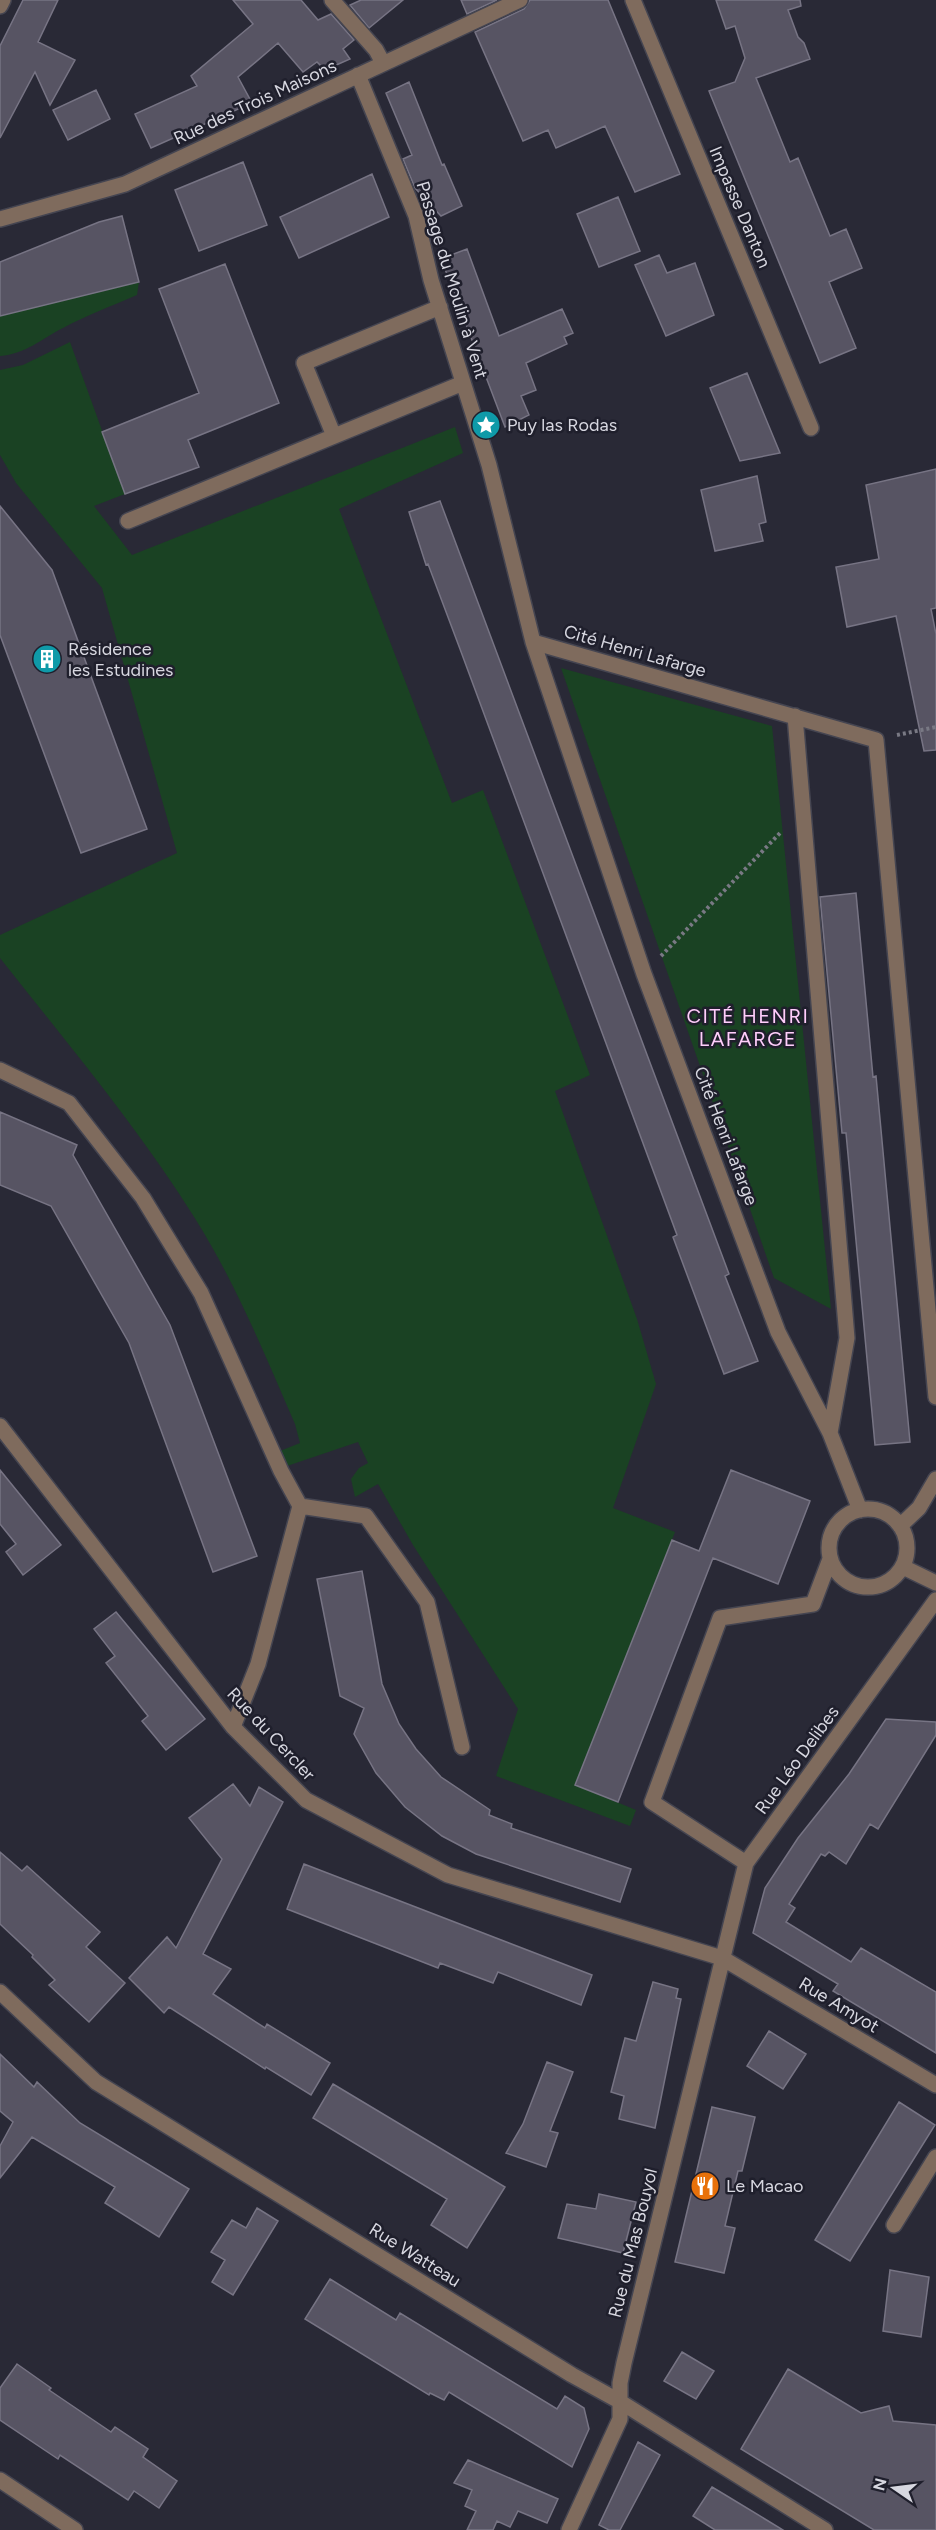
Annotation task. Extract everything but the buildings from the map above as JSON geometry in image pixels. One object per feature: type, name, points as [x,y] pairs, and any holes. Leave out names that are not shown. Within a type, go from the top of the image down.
[{"type":"street","points":[[0,6],[3,0]]},
{"type":"street","points":[[333,0],[376,50],[383,63]]},
{"type":"street","name":"Rue des Trois Maisons","points":[[0,219],[125,184],[520,0]]},
{"type":"street","name":"Impasse Danton","points":[[633,0],[811,428]]},
{"type":"street","name":"Passage du Moulin à Vent","points":[[358,75],[416,216],[440,308],[489,465]]},
{"type":"street","points":[[334,436],[304,363],[440,308]]},
{"type":"street","points":[[128,521],[464,383]]},
{"type":"street","name":"Cité Henri Lafarge","points":[[489,465],[533,642],[644,974],[778,1332],[830,1433],[860,1510]]},
{"type":"street","name":"Cité Henri Lafarge","points":[[533,642],[876,740],[936,1397]]},
{"type":"street","points":[[795,716],[847,1338],[830,1433]]},
{"type":"street","points":[[0,1070],[69,1103],[143,1198],[201,1293],[281,1471],[300,1506],[258,1664],[234,1727]]},
{"type":"street","name":"Rue du Cercler","points":[[0,1426],[234,1727],[306,1800],[448,1875],[722,1958]]},
{"type":"street","points":[[900,1526],[919,1508],[936,1479]]},
{"type":"street","points":[[300,1506],[366,1516],[427,1602],[462,1747]]},
{"type":"street","points":[[873,1509],[885,1512],[900,1526],[908,1542],[908,1555],[895,1578],[884,1585],[870,1588],[857,1587],[845,1581],[836,1571],[830,1559],[831,1533],[838,1522],[848,1514],[873,1509]]},
{"type":"street","points":[[746,1863],[652,1802],[720,1618],[813,1604],[830,1559]]},
{"type":"street","points":[[903,1567],[936,1583]]},
{"type":"street","name":"Rue Léo Delibes","points":[[722,1958],[746,1863],[936,1600]]},
{"type":"street","name":"Rue Amyot","points":[[722,1958],[936,2085]]},
{"type":"street","name":"Rue du Mas Bouyol","points":[[569,2530],[620,2419],[620,2383],[624,2363],[722,1958]]},
{"type":"street","name":"Rue Watteau","points":[[0,1992],[96,2082],[562,2369],[620,2401],[825,2530]]},
{"type":"street","points":[[894,2225],[936,2157]]},
{"type":"street","points":[[0,2480],[75,2530]]},
{"type":"path","points":[[920,730],[936,727]]},
{"type":"path","points":[[644,974],[802,810]]},
{"type":"green space","points":[[139,282],[137,295],[72,323],[26,349],[0,356],[0,316]]},
{"type":"green space","points":[[70,342],[125,494],[94,506],[132,555],[455,427],[463,453],[339,509],[452,803],[483,790],[590,1075],[555,1091],[637,1319],[656,1384],[613,1508],[675,1532],[575,1785],[636,1810],[630,1826],[496,1776],[518,1709],[413,1545],[378,1484],[355,1497],[351,1479],[359,1468],[368,1463],[358,1442],[287,1466],[280,1451],[300,1443],[295,1424],[249,1320],[211,1244],[174,1186],[126,1119],[0,958],[0,935],[177,853],[102,588],[16,483],[0,455],[0,370],[23,365]]},
{"type":"green space","points":[[561,668],[772,726],[831,1309],[774,1278]]},
{"type":"place","name":"Puy las Rodas","points":[[486,425]]},
{"type":"place","name":"Résidence les Estudines","points":[[47,659]]},
{"type":"place","name":"Le Macao","points":[[705,2186]]},
{"type":"district","name":"CITÉ HENRI LAFARGE","points":[[748,1028]]}]
